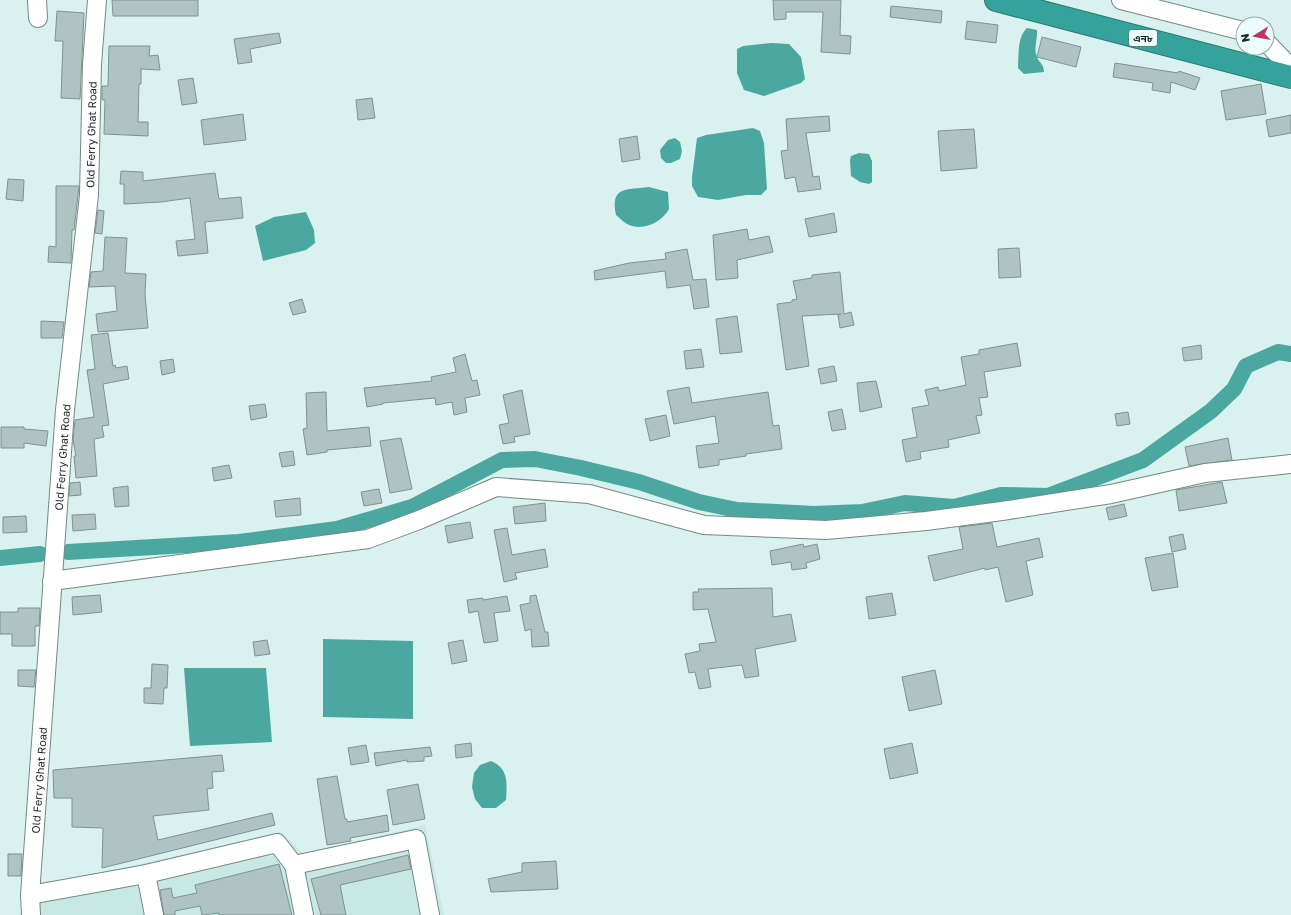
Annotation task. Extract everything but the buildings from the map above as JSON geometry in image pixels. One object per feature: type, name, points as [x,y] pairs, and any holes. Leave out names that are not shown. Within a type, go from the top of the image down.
[{"type":"highway","name":"এন৮","points":[[996,0],[1291,77]]},
{"type":"street","points":[[37,0],[38,18]]},
{"type":"street","name":"Old Ferry Ghat Road","points":[[30,915],[30,896],[65,410],[89,195],[92,64],[97,0]]},
{"type":"street","points":[[1121,0],[1187,15],[1235,29]]},
{"type":"street","points":[[1275,51],[1291,68]]},
{"type":"street","points":[[52,581],[368,539],[419,520],[496,487],[589,494],[704,525],[826,530],[926,521],[1002,511],[1112,494],[1205,473],[1291,464]]},
{"type":"street","points":[[294,865],[416,839],[430,915]]},
{"type":"street","points":[[30,896],[146,874],[277,843],[294,865],[304,915]]},
{"type":"street","points":[[146,874],[154,915]]},
{"type":"shaded area","points":[[425,825],[444,915],[346,915],[341,891],[317,896],[321,915],[292,915],[279,864],[211,881],[219,915],[207,915],[215,913],[195,885],[202,915],[175,915],[171,888],[158,891],[162,915],[36,915],[36,888],[281,832],[304,854]],"holes":[[[408,855],[412,868],[358,881],[355,867]],[[337,873],[341,887],[314,893],[311,879]]]},
{"type":"water","points":[[1027,28],[1037,30],[1036,54],[1044,72],[1024,74],[1018,68],[1020,41]]},
{"type":"water","points":[[771,43],[789,44],[801,57],[805,79],[801,83],[764,96],[744,90],[737,73],[737,49],[743,46]]},
{"type":"water","points":[[753,128],[760,131],[764,143],[767,189],[761,195],[746,195],[718,200],[698,197],[692,186],[697,138],[706,135]]},
{"type":"water","points":[[675,138],[680,142],[682,151],[680,159],[671,163],[666,163],[661,158],[660,150],[668,140]]},
{"type":"water","points":[[859,153],[869,154],[872,161],[872,182],[869,184],[860,182],[851,176],[851,156]]},
{"type":"water","points":[[649,187],[668,192],[669,209],[662,218],[646,226],[635,227],[627,224],[616,215],[615,199],[618,194],[622,191]]},
{"type":"water","points":[[306,212],[314,230],[315,243],[306,250],[263,261],[255,226],[274,217]]},
{"type":"water","points":[[323,639],[413,641],[413,719],[323,717]]},
{"type":"water","points":[[184,668],[266,668],[272,742],[190,746]]},
{"type":"water","points":[[491,761],[501,768],[506,777],[506,800],[496,808],[482,808],[475,799],[472,787],[474,773],[480,765]]},
{"type":"waterway","points":[[68,552],[239,542],[337,529],[412,507],[502,460],[535,459],[581,468],[639,482],[699,502],[737,510],[814,514],[862,512],[905,503],[954,507],[1001,495],[1048,496],[1143,460],[1211,411],[1234,389],[1246,366],[1278,352],[1291,354]]},
{"type":"waterway","points":[[0,558],[40,554]]}]
